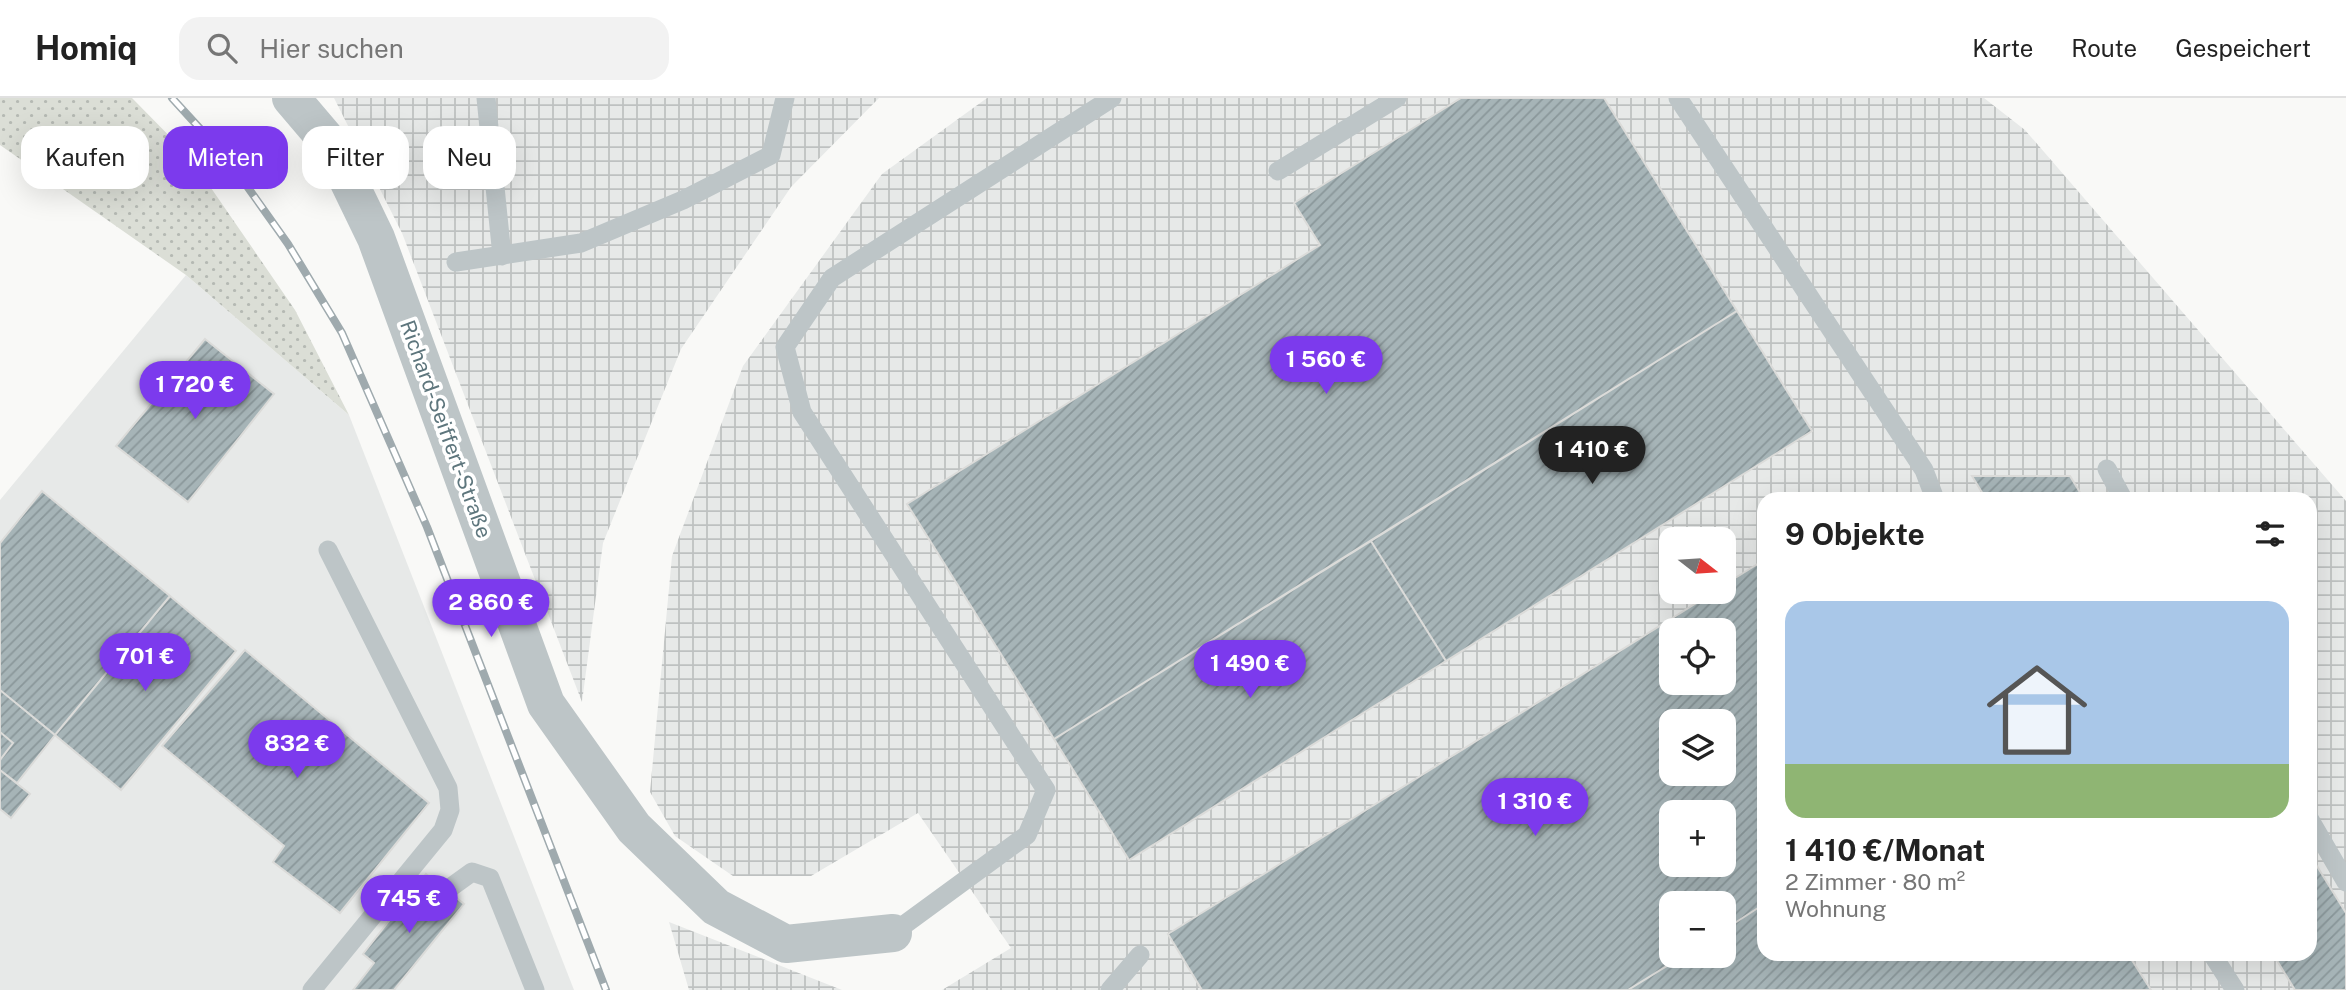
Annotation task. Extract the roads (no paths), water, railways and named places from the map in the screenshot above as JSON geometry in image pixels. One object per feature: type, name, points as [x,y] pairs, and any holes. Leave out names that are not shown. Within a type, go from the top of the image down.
[{"type":"street","name":"Richard-Seiffert-Straße","points":[[291,98],[331,145],[376,239],[547,704],[634,828],[716,907],[786,944],[893,933]]},
{"type":"lane","points":[[486,98],[502,256]]},
{"type":"lane","points":[[456,262],[581,243],[683,200],[771,155],[785,98]]},
{"type":"lane","points":[[893,933],[1027,835],[1046,790],[802,412],[785,347],[832,278],[1112,98]]},
{"type":"lane","points":[[1278,171],[1397,98]]},
{"type":"lane","points":[[1678,98],[1924,470],[1932,492]]},
{"type":"lane","points":[[2107,469],[2119,492]]},
{"type":"lane","points":[[312,990],[443,830],[450,810],[448,788],[328,550]]},
{"type":"lane","points":[[2317,832],[2346,882]]},
{"type":"lane","points":[[447,890],[472,872],[490,878],[535,990]]},
{"type":"lane","points":[[1110,990],[1140,955]]},
{"type":"lane","points":[[2216,961],[2235,990]]},
{"type":"railway","points":[[172,98],[227,158],[288,244],[342,333],[427,527],[606,990]]}]
